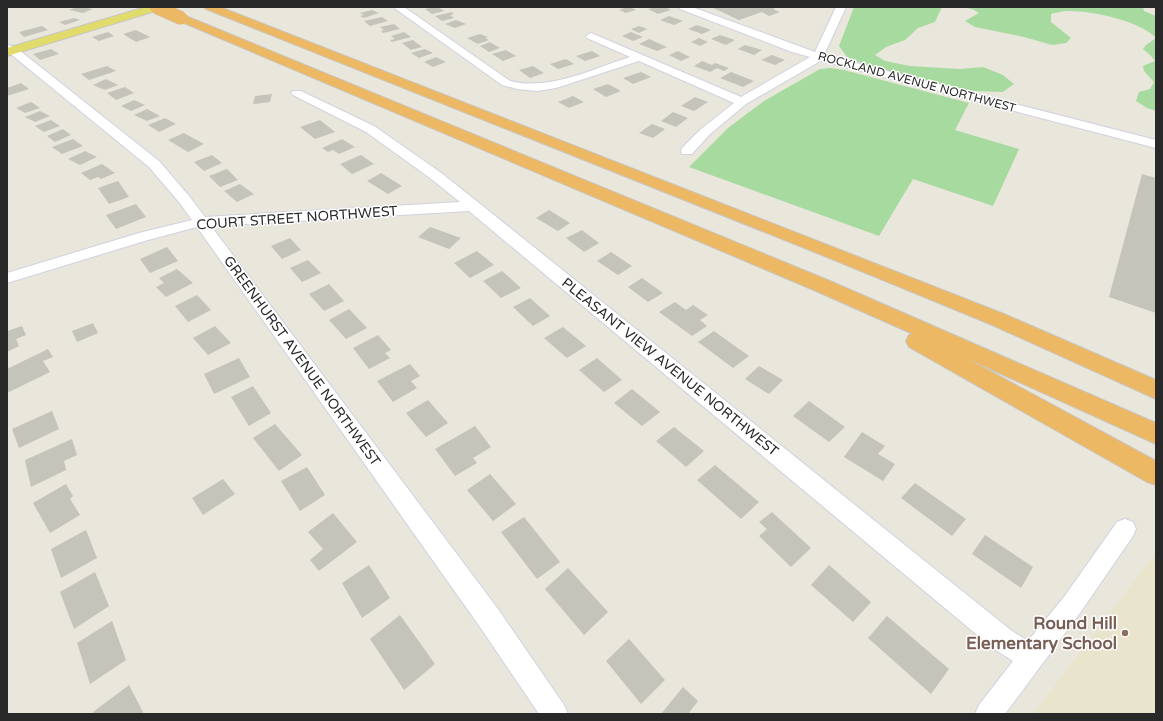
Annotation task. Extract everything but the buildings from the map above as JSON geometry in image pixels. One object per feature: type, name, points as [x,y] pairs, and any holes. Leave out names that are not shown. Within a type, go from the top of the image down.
[{"type":"highway","points":[[157,7],[823,286],[1069,394],[1156,434]]},
{"type":"highway","points":[[211,7],[831,252],[997,320],[1156,390]]},
{"type":"highway","points":[[823,286],[886,324],[1156,474]]},
{"type":"main road","points":[[9,49],[157,7]]},
{"type":"street","points":[[398,7],[506,83],[515,86],[536,89],[554,86],[639,57]]},
{"type":"street","name":"ROCKLAND AVENUE NORTHWEST","points":[[683,7],[770,41],[852,66],[1156,144]]},
{"type":"street","points":[[687,151],[705,132],[742,102],[806,66],[818,56],[829,36],[841,7]]},
{"type":"street","points":[[591,36],[742,102]]},
{"type":"street","name":"GREENHURST AVENUE NORTHWEST","points":[[9,49],[154,164],[201,222],[489,618],[555,714]]},
{"type":"street","name":"PLEASANT VIEW AVENUE NORTHWEST","points":[[297,93],[370,129],[436,175],[1003,640],[1032,658]]},
{"type":"street","name":"COURT STREET NORTHWEST","points":[[7,278],[144,236],[201,222],[474,206]]},
{"type":"street","points":[[988,714],[1072,605],[1125,529]]},
{"type":"shaded area","name":"Round Hill Elementary School","points":[[1156,552],[1156,714],[1033,714]]},
{"type":"green space","points":[[854,7],[942,7],[935,22],[918,28],[905,40],[886,47],[875,55],[885,61],[910,66],[960,69],[983,67],[1003,75],[1014,84],[1003,92],[972,91],[867,66],[847,57],[839,46]]},
{"type":"green space","points":[[961,7],[1143,7],[1144,11],[1156,16],[1156,38],[1139,26],[1114,18],[1088,12],[1065,11],[1051,14],[1051,22],[1071,38],[1066,43],[1052,45],[1024,37],[975,27],[965,21],[979,13],[972,9]]},
{"type":"green space","points":[[1156,38],[1156,111],[1147,108],[1136,101],[1139,92],[1150,89],[1154,82],[1144,71],[1143,66],[1155,61],[1143,49]]},
{"type":"green space","points":[[830,68],[844,70],[969,103],[955,130],[1019,149],[993,206],[913,179],[879,236],[689,167],[728,128],[764,101],[820,69]]},
{"type":"place","name":"Round Hill Elementary School","points":[[1125,633]]}]
